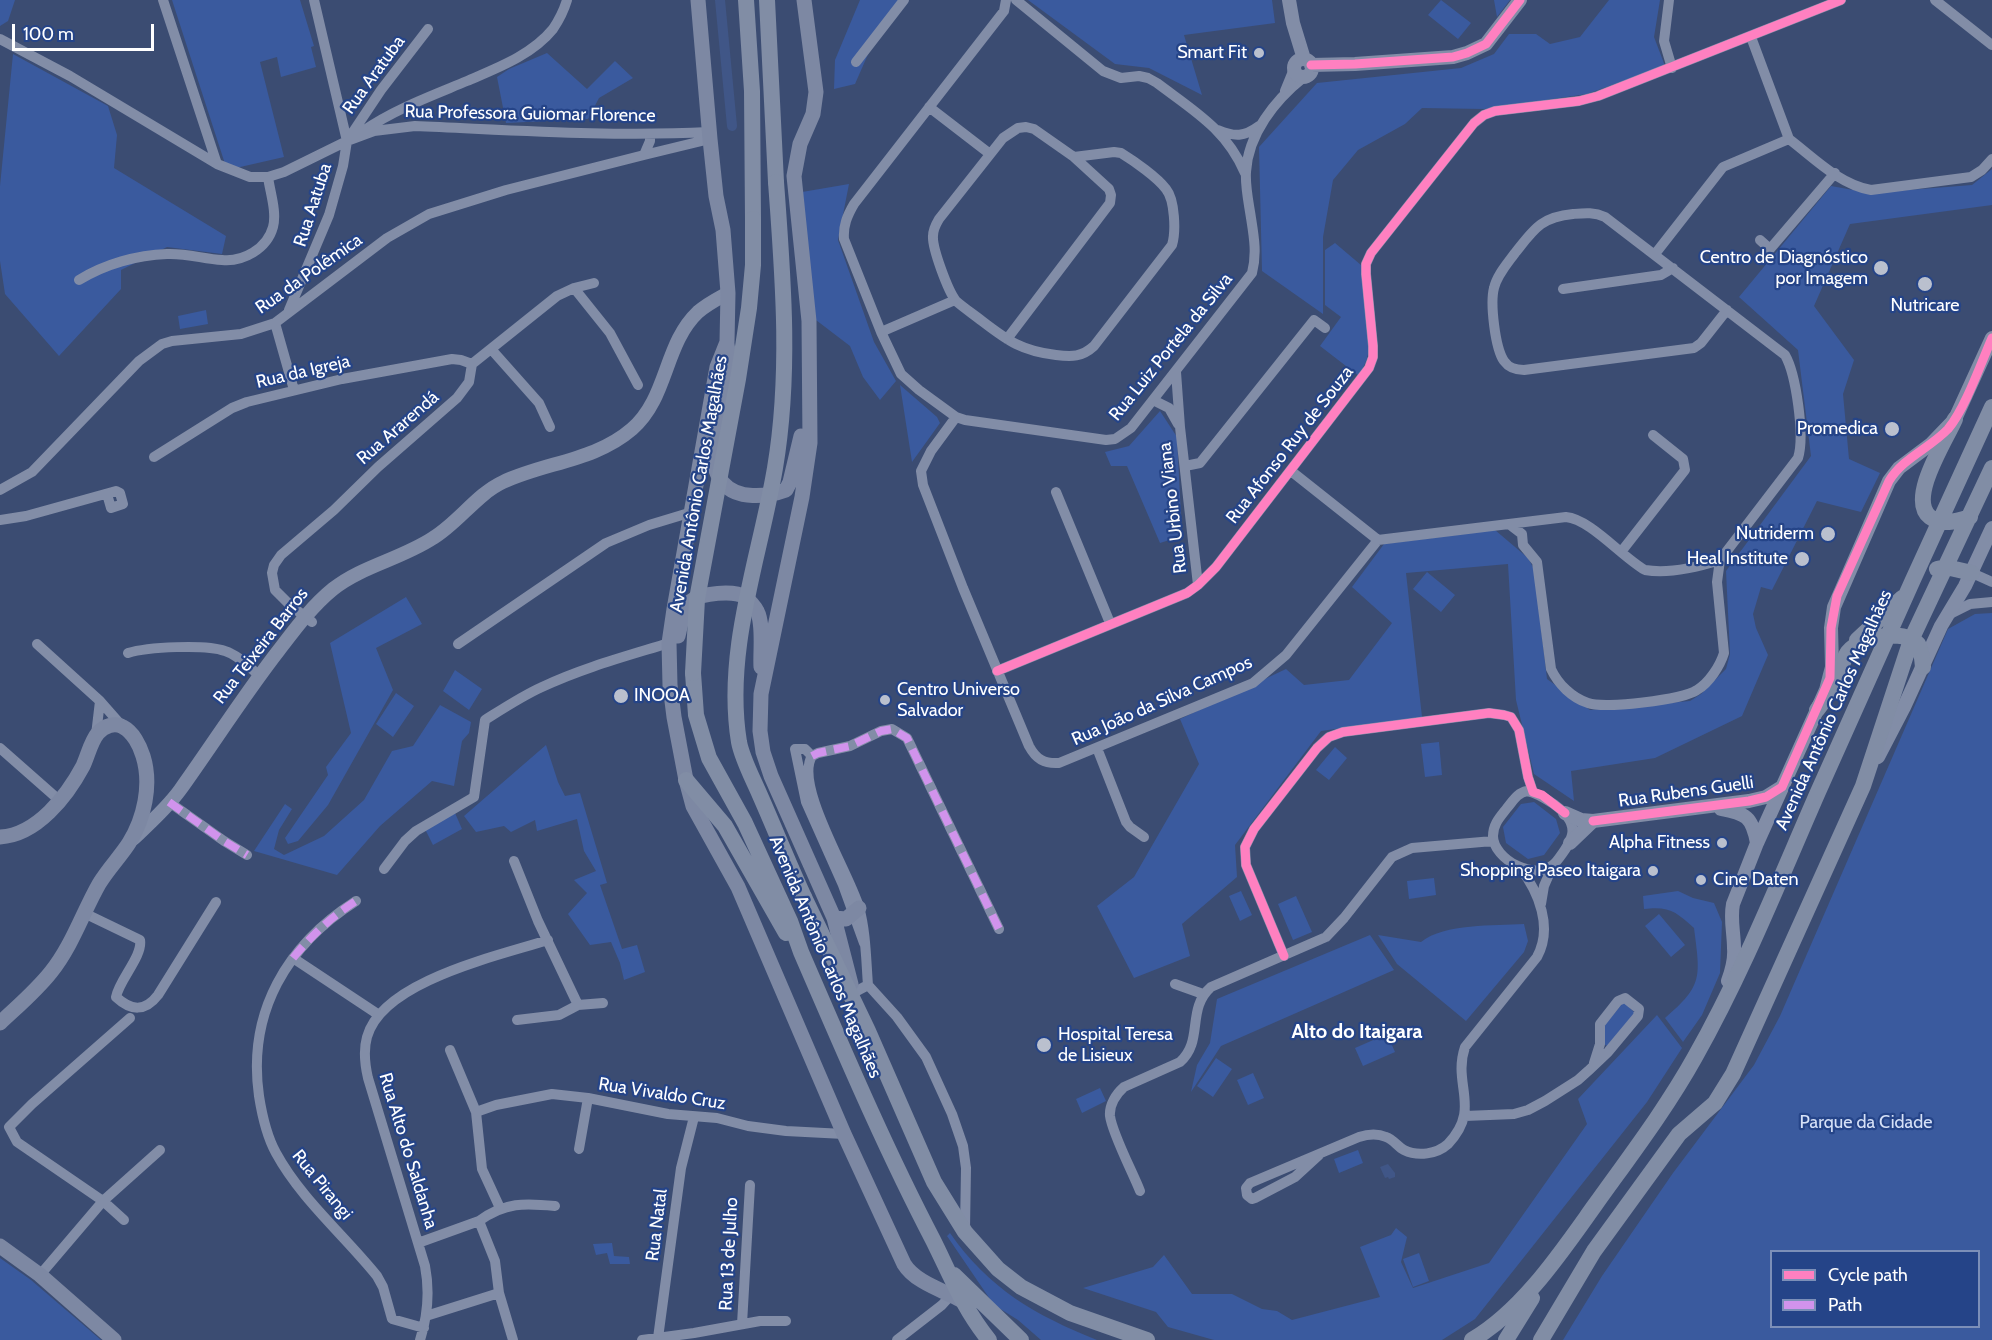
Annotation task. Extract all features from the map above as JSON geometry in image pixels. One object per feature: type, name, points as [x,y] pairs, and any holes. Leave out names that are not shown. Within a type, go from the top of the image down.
[{"type":"main road","name":"Avenida Antônio Carlos Magalhães","points":[[698,0],[709,136],[716,196],[723,230],[728,293],[727,342],[717,367],[669,643],[674,717],[686,780],[693,806],[738,887],[844,1134],[909,1272],[956,1297]]},
{"type":"main road","name":"Avenida Antônio Carlos Magalhães","points":[[746,0],[752,91],[753,265],[738,379],[697,599],[693,673],[696,715],[710,758],[746,823],[880,1134],[947,1268],[956,1297],[988,1340]]},
{"type":"main road","name":"Avenida Antônio Carlos Magalhães","points":[[767,0],[784,295],[785,388],[775,467],[741,640],[735,689],[740,743],[804,897],[868,1031],[934,1182],[964,1232],[998,1269],[1021,1287],[1070,1313],[1147,1340]]},
{"type":"main road","name":"Avenida Antônio Carlos Magalhães","points":[[804,0],[816,92],[813,114],[800,144],[794,176],[809,321],[810,443],[802,497],[761,694],[760,731],[763,752],[771,776],[834,918],[853,993],[868,1031]]},
{"type":"main road","points":[[727,342],[730,364],[713,462],[718,477],[724,485],[736,492],[762,496],[786,490],[793,473],[810,398]]},
{"type":"main road","name":"Avenida Antônio Carlos Magalhães","points":[[1472,1340],[1508,1311],[1556,1259],[1657,1118],[1711,1028],[1738,974],[1992,407]]},
{"type":"main road","points":[[1955,419],[1923,491],[1924,509],[1931,518],[1939,522],[1953,522],[1970,517]]},
{"type":"main road","points":[[1530,1340],[1645,1167],[1715,1103],[1733,1074],[1863,786],[1911,640],[1992,468]]},
{"type":"main road","points":[[1817,710],[1837,680],[1849,652],[1861,637],[1922,577],[1946,567],[1972,573]]},
{"type":"main road","points":[[670,669],[686,607],[691,601],[703,595],[727,593],[739,595],[757,610],[760,620],[761,694]]},
{"type":"main road","points":[[1849,652],[1865,641],[1897,636],[1916,642],[1921,650],[1923,667]]},
{"type":"main road","points":[[0,837],[21,832],[32,826],[59,800],[82,768],[96,735],[108,726],[122,726],[133,736],[141,749],[148,779],[141,818],[129,843]]},
{"type":"main road","points":[[686,780],[725,826],[790,940],[801,952]]},
{"type":"main road","name":"Rua Teixeira Barros","points":[[0,1023],[40,985],[53,969],[99,884],[129,843]]},
{"type":"main road","points":[[834,918],[846,919],[856,911]]},
{"type":"main road","points":[[1541,1340],[1594,1251],[1679,1134]]},
{"type":"main road","points":[[0,1246],[40,1275],[114,1340]]},
{"type":"main road","points":[[1506,1340],[1556,1259]]},
{"type":"main road","points":[[947,1268],[1021,1340]]},
{"type":"street","points":[[163,0],[218,164]]},
{"type":"street","points":[[314,0],[347,141],[393,112],[500,67],[522,55],[553,29],[567,0]]},
{"type":"street","points":[[856,62],[904,0]]},
{"type":"street","points":[[1289,0],[1302,69],[1453,57],[1467,53],[1485,44],[1520,0]]},
{"type":"street","points":[[1670,0],[1664,41],[1672,68]]},
{"type":"street","name":"Rua Afonso Ruy de Souza","points":[[997,670],[1187,593],[1216,567],[1369,368],[1373,346],[1366,264],[1371,253],[1474,123],[1484,115],[1495,111],[1579,101],[1598,96],[1841,0]]},
{"type":"street","points":[[1935,0],[1992,45]]},
{"type":"street","points":[[1020,3],[1103,71],[1121,78],[1139,76],[1148,78],[1218,130],[1234,136],[1243,136],[1261,124]]},
{"type":"street","name":"Rua Luiz Portela da Silva","points":[[1020,3],[1005,5],[854,204],[845,222],[844,239],[881,332],[901,374],[956,417],[1106,440],[1115,439],[1131,428],[1252,273],[1255,251],[1245,174],[1250,150],[1261,124],[1302,69]]},
{"type":"street","name":"Rua Aratuba","points":[[347,141],[381,90],[428,29]]},
{"type":"street","points":[[1751,37],[1789,139],[1848,183],[1871,190],[1971,177],[1982,170],[1992,159]]},
{"type":"street","points":[[0,39],[70,76],[218,164],[250,177],[268,177],[273,228],[268,238],[247,257],[228,261],[186,254],[166,254],[108,266],[79,280]]},
{"type":"street","points":[[929,107],[990,154]]},
{"type":"street","name":"Rua Professora Guiomar Florence","points":[[268,177],[284,172],[374,130],[415,126],[542,133],[709,136]]},
{"type":"street","points":[[1007,339],[1110,203],[1111,195],[1109,189],[1074,157],[1034,129],[1018,128],[1010,132],[1002,138],[939,219],[933,234],[933,243],[955,300],[1007,339],[1019,347],[1039,353],[1068,357],[1087,353],[1172,245],[1175,229],[1170,198],[1164,186],[1121,153],[1074,157]]},
{"type":"street","points":[[1218,130],[1234,151],[1245,174]]},
{"type":"street","points":[[644,155],[650,135]]},
{"type":"street","name":"Rua da Polêmica","points":[[0,490],[32,472],[139,361],[162,344],[241,334],[275,323],[289,310],[387,238],[429,214],[507,190],[709,136]]},
{"type":"street","points":[[1654,254],[1723,167],[1789,139]]},
{"type":"street","name":"Rua Aatuba","points":[[289,310],[329,215],[343,166],[347,141]]},
{"type":"street","points":[[1089,170],[1091,155]]},
{"type":"street","points":[[1760,240],[1770,249],[1835,173]]},
{"type":"street","points":[[1529,521],[1522,534],[1523,545],[1537,562],[1551,669],[1560,684],[1579,699],[1598,706],[1675,698],[1698,690],[1705,684],[1721,663],[1724,653],[1717,582],[1720,560],[1794,465],[1801,449],[1794,374],[1790,364],[1785,355],[1673,268],[1605,217],[1596,213],[1562,215],[1543,221],[1534,228],[1503,269],[1494,288],[1492,299],[1498,344],[1505,363],[1510,367],[1524,370],[1694,348],[1727,310]]},
{"type":"street","points":[[1563,289],[1661,275],[1673,268]]},
{"type":"street","points":[[472,364],[557,296],[573,288],[594,283]]},
{"type":"street","points":[[573,288],[610,333],[638,385]]},
{"type":"street","name":"Rua Teixeira Barros","points":[[129,843],[179,792],[259,675],[330,591],[342,582],[417,548],[449,528],[500,483],[593,453],[626,434],[642,420],[657,396],[671,358],[688,324],[706,305],[728,293]]},
{"type":"street","points":[[881,332],[955,300]]},
{"type":"street","points":[[1185,466],[1200,463],[1314,320],[1325,328]]},
{"type":"street","points":[[275,323],[294,390]]},
{"type":"street","name":"Avenida Antônio Carlos Magalhães","points":[[1711,1028],[1732,969],[1735,950],[1731,913],[1733,904],[1757,843],[1830,678],[1831,628],[1834,607],[1889,481],[1899,468],[1942,435],[1955,419],[1992,338]]},
{"type":"street","points":[[491,349],[539,403],[550,427]]},
{"type":"street","name":"Rua da Igreja","points":[[154,457],[232,408],[247,402],[364,374],[452,359],[472,364]]},
{"type":"street","name":"Rua Ararendá","points":[[308,619],[275,590],[272,573],[274,565],[281,555],[457,398],[469,382],[472,364]]},
{"type":"street","name":"Rua Urbino Viana","points":[[1176,372],[1198,585]]},
{"type":"street","name":"Rua Urbino Viana","points":[[1154,400],[1169,408],[1180,427]]},
{"type":"street","name":"Rua João da Silva Campos","points":[[956,417],[931,452],[921,471],[922,478],[963,588],[1034,755],[1050,764],[1059,764],[1235,691],[1268,672],[1286,655],[1378,540]]},
{"type":"street","points":[[1621,552],[1685,470],[1685,464],[1679,455],[1653,435]]},
{"type":"street","points":[[1291,471],[1378,540],[1572,517],[1638,566],[1653,572],[1703,566],[1720,560]]},
{"type":"street","points":[[1056,492],[1110,623]]},
{"type":"street","points":[[0,520],[26,516],[107,494]]},
{"type":"street","points":[[458,644],[606,543],[649,525],[692,512]]},
{"type":"street","points":[[1509,524],[1522,534]]},
{"type":"street","points":[[1863,786],[1904,707],[1947,615],[1972,573],[1992,528]]},
{"type":"street","points":[[1703,566],[1717,582]]},
{"type":"street","points":[[1972,573],[1992,582]]},
{"type":"street","points":[[1947,615],[1970,604],[1992,602]]},
{"type":"street","points":[[384,869],[416,831],[472,799],[476,790],[485,720],[544,685],[669,643]]},
{"type":"street","points":[[37,644],[100,701],[122,726]]},
{"type":"street","points":[[128,653],[142,648],[217,649],[238,657],[259,675]]},
{"type":"street","points":[[96,735],[100,701]]},
{"type":"street","points":[[1284,956],[1246,865],[1245,847],[1254,829],[1317,748],[1329,737],[1343,732],[1489,713],[1504,715],[1511,717],[1519,730],[1533,792]]},
{"type":"street","points":[[964,1232],[966,1168],[963,1146],[952,1114],[926,1057],[897,1017],[868,985],[864,943],[850,882],[813,799],[807,769],[812,756],[850,746],[881,731],[892,729],[907,738],[999,929]]},
{"type":"street","points":[[1097,747],[1126,822],[1144,837]]},
{"type":"street","points":[[0,748],[59,800]]},
{"type":"street","points":[[812,756],[805,748],[795,749],[806,802],[856,911]]},
{"type":"street","name":"Rua Rubens Guelli","points":[[1565,813],[1575,818],[1593,821],[1713,807],[1759,799],[1782,788]]},
{"type":"street","points":[[1541,904],[1520,868],[1498,851],[1493,841],[1496,822],[1519,793],[1533,792],[1542,795],[1565,813],[1572,822],[1573,835],[1570,843]]},
{"type":"street","points":[[169,802],[247,855]]},
{"type":"street","name":"Rua Rubens Guelli","points":[[1713,807],[1736,812],[1748,818],[1755,830],[1757,843]]},
{"type":"street","points":[[1319,1155],[1295,1177],[1255,1198],[1247,1195],[1246,1188],[1250,1183],[1359,1137],[1374,1134],[1388,1137],[1404,1150],[1412,1153],[1433,1153],[1447,1144],[1459,1130],[1465,1116],[1461,1062],[1465,1047],[1541,949],[1544,932],[1541,904],[1544,886],[1553,865],[1570,843],[1593,821]]},
{"type":"street","points":[[1140,1191],[1110,1117],[1113,1100],[1124,1088],[1180,1062],[1186,1056],[1191,1048],[1196,1010],[1203,994],[1210,987],[1326,937],[1392,857],[1403,851],[1412,848],[1493,841]]},
{"type":"street","points":[[514,861],[578,1005]]},
{"type":"street","points":[[1520,868],[1536,872],[1553,865]]},
{"type":"street","points":[[356,901],[320,928],[293,958],[379,1015]]},
{"type":"street","points":[[84,913],[140,940],[141,948],[118,989],[116,997],[134,1007],[141,1008],[148,1006],[158,995],[183,959],[216,902]]},
{"type":"street","name":"Rua Alto do Saldanha","points":[[420,1340],[426,1316],[428,1283],[368,1078],[365,1058],[367,1036],[379,1015],[413,988],[432,978],[548,940]]},
{"type":"street","name":"Rua Pirangi","points":[[293,958],[274,988],[265,1010],[256,1059],[257,1083],[267,1131],[274,1151],[301,1189],[377,1276],[383,1287],[392,1319],[424,1328]]},
{"type":"street","points":[[1175,984],[1203,994]]},
{"type":"street","points":[[853,993],[868,985]]},
{"type":"street","points":[[1465,1116],[1514,1114],[1528,1110],[1578,1080],[1608,1052],[1639,1012],[1637,1007],[1625,998],[1618,1001],[1600,1024],[1600,1044],[1594,1063]]},
{"type":"street","points":[[517,1020],[560,1015],[578,1005],[603,1004]]},
{"type":"street","points":[[124,1220],[103,1201],[24,1147],[9,1127],[130,1018]]},
{"type":"street","points":[[450,1050],[476,1112],[482,1169],[500,1208]]},
{"type":"street","name":"Rua Vivaldo Cruz","points":[[476,1112],[541,1095],[570,1095],[646,1110],[717,1118],[748,1126],[786,1131],[844,1134]]},
{"type":"street","points":[[579,1149],[588,1098]]},
{"type":"street","name":"Rua Natal","points":[[658,1338],[681,1168],[694,1117]]},
{"type":"street","points":[[40,1275],[103,1201],[160,1150]]},
{"type":"street","name":"Rua 13 de Julho","points":[[742,1324],[750,1185]]},
{"type":"street","points":[[418,1244],[479,1221],[500,1208],[525,1204],[555,1206]]},
{"type":"street","points":[[479,1221],[495,1261],[499,1293],[513,1340]]},
{"type":"street","points":[[426,1316],[499,1293]]},
{"type":"street","points":[[897,1340],[956,1297]]},
{"type":"street","name":"Rua 13 de Julho","points":[[642,1340],[760,1321],[786,1321]]},
{"type":"green space","points":[[0,0],[15,0],[8,21],[0,26]]},
{"type":"green space","points":[[172,0],[300,0],[314,46],[311,47],[316,67],[281,77],[277,57],[260,62],[284,157],[227,170]]},
{"type":"green space","points":[[860,0],[903,0],[883,20],[855,84],[834,89],[835,60]]},
{"type":"green space","points":[[1028,0],[1272,0],[1275,23],[1184,35],[1202,95],[1149,68],[1115,64]]},
{"type":"green space","points":[[1441,0],[1471,23],[1458,39],[1428,15]]},
{"type":"green space","points":[[1494,0],[1510,0],[1497,17]]},
{"type":"green space","points":[[1609,0],[1660,0],[1654,37],[1665,66],[1587,94],[1485,109],[1422,108],[1405,124],[1358,150],[1333,180],[1323,237],[1323,314],[1262,271],[1259,147],[1317,83],[1461,68],[1494,54],[1509,34],[1536,34],[1550,44],[1580,37]]},
{"type":"green space","points":[[547,53],[587,89],[615,61],[633,78],[599,98],[588,119],[506,123],[497,77],[509,69]]},
{"type":"green space","points":[[13,54],[108,106],[117,135],[114,168],[226,236],[222,254],[167,247],[121,270],[121,289],[59,356],[5,294],[0,261],[0,186]]},
{"type":"green space","points":[[1992,169],[1992,205],[1850,224],[1814,306],[1854,360],[1843,394],[1849,459],[1880,473],[1861,512],[1817,501],[1772,590],[1761,587],[1753,614],[1756,628],[1768,655],[1742,716],[1655,758],[1571,771],[1574,801],[1534,774],[1516,700],[1508,564],[1406,573],[1422,717],[1321,731],[1235,845],[1237,877],[1182,924],[1190,956],[1134,978],[1097,906],[1134,877],[1199,764],[1180,719],[1286,669],[1304,685],[1349,680],[1392,623],[1352,587],[1384,544],[1495,530],[1528,558],[1534,569],[1547,679],[1590,710],[1690,701],[1701,694],[1726,669],[1730,654],[1726,571],[1811,456],[1798,350],[1739,297],[1831,186],[1870,193],[1972,185]]},
{"type":"green space","points":[[849,184],[838,240],[874,342],[896,381],[880,400],[863,377],[850,346],[812,317],[802,192]]},
{"type":"green space","points":[[1335,243],[1361,265],[1369,344],[1367,357],[1359,376],[1320,346],[1341,317],[1325,305],[1325,250]]},
{"type":"green space","points":[[206,310],[208,324],[180,329],[178,316]]},
{"type":"green space","points":[[900,385],[937,417],[940,423],[912,462]]},
{"type":"green space","points":[[1160,411],[1177,437],[1182,536],[1160,543],[1127,466],[1111,466],[1105,452],[1129,446]]},
{"type":"green space","points":[[1427,572],[1455,595],[1441,612],[1413,589]]},
{"type":"green space","points":[[406,597],[422,624],[376,648],[393,690],[328,805],[298,841],[288,844],[285,838],[328,775],[326,767],[351,733],[330,643]]},
{"type":"green space","name":"Parque da Cidade","points":[[1992,613],[1992,1340],[1563,1340],[1602,1276],[1673,1173],[1754,1065],[1780,1016],[1948,629],[1975,614]]},
{"type":"green space","points":[[455,670],[482,689],[469,710],[443,691]]},
{"type":"green space","points":[[396,693],[414,706],[393,737],[376,724]]},
{"type":"green space","points":[[440,705],[471,722],[469,733],[462,741],[454,786],[432,781],[380,826],[337,875],[254,851],[285,804],[292,809],[279,830],[274,849],[284,855],[324,836],[364,800],[392,751],[413,746]]},
{"type":"green space","points":[[1439,742],[1442,775],[1425,777],[1421,744]]},
{"type":"green space","points":[[546,745],[565,796],[580,793],[607,883],[600,885],[622,949],[637,945],[645,972],[624,980],[611,942],[590,945],[568,914],[587,893],[574,880],[596,871],[584,851],[577,819],[537,831],[535,820],[511,832],[504,826],[476,832],[464,816]]},
{"type":"green space","points":[[1335,747],[1347,758],[1329,780],[1316,770]]},
{"type":"green space","points":[[1534,802],[1556,819],[1560,833],[1544,855],[1528,859],[1506,843],[1503,827],[1521,804]]},
{"type":"green space","points":[[455,813],[462,829],[433,845],[425,829]]},
{"type":"green space","points":[[1434,878],[1436,895],[1409,899],[1407,881]]},
{"type":"green space","points":[[1241,891],[1252,915],[1240,921],[1229,896]]},
{"type":"green space","points":[[1678,891],[1693,898],[1714,903],[1722,922],[1720,973],[1702,1015],[1683,1042],[1665,1018],[1687,997],[1696,979],[1698,969],[1694,928],[1672,911],[1660,908],[1644,909],[1643,896]]},
{"type":"green space","points":[[1296,896],[1312,932],[1293,940],[1278,904]]},
{"type":"green space","points":[[1659,914],[1685,945],[1671,957],[1645,926]]},
{"type":"green space","points":[[1524,924],[1528,941],[1524,952],[1466,1021],[1397,964],[1378,935],[1421,942],[1443,931],[1456,928]]},
{"type":"green space","points":[[1370,935],[1394,970],[1221,1046],[1191,1092],[1197,1065],[1210,1043],[1217,999]]},
{"type":"green space","points":[[1625,1003],[1635,1013],[1607,1046],[1604,1044],[1604,1026]]},
{"type":"green space","points":[[1657,1015],[1682,1048],[1647,1102],[1475,1319],[1442,1340],[1214,1340],[1168,1327],[1156,1312],[1083,1288],[1153,1267],[1164,1255],[1192,1294],[1232,1294],[1262,1309],[1277,1311],[1292,1320],[1380,1297],[1360,1247],[1391,1235],[1396,1228],[1407,1237],[1401,1262],[1413,1288],[1489,1263],[1587,1124],[1578,1099]]},
{"type":"green space","points":[[1387,1034],[1395,1052],[1363,1066],[1355,1048]]},
{"type":"green space","points":[[1216,1058],[1232,1069],[1213,1097],[1197,1086]]},
{"type":"green space","points":[[1253,1073],[1264,1098],[1248,1105],[1237,1080]]},
{"type":"green space","points":[[1100,1088],[1106,1101],[1082,1113],[1076,1099]]},
{"type":"green space","points":[[1358,1150],[1363,1163],[1339,1173],[1334,1159]]},
{"type":"green space","points":[[950,1233],[965,1253],[997,1285],[1053,1321],[1097,1340],[1041,1340],[1018,1320],[994,1305],[947,1236]]},
{"type":"green space","points":[[612,1243],[614,1256],[629,1257],[630,1264],[610,1264],[607,1253],[596,1255],[593,1244]]},
{"type":"green space","points":[[1419,1253],[1429,1281],[1413,1287],[1403,1259]]},
{"type":"green space","points":[[0,1258],[31,1280],[101,1340],[0,1340]]},
{"type":"shaded area","points":[[1388,1164],[1395,1173],[1395,1177],[1389,1179],[1385,1178],[1380,1167]]},
{"type":"waterway","points":[[720,0],[732,126]]},
{"type":"marked path","points":[[812,756],[850,746],[881,731],[892,729],[907,738],[999,929]]},
{"type":"marked path","points":[[169,802],[247,855]]},
{"type":"marked path","points":[[293,958],[322,927],[356,901]]},
{"type":"cycle path","points":[[1311,65],[1453,57],[1467,53],[1486,44],[1520,0]]},
{"type":"cycle path","points":[[997,671],[1187,593],[1216,567],[1369,368],[1373,357],[1373,346],[1366,264],[1371,253],[1474,123],[1484,115],[1495,111],[1579,101],[1598,96],[1841,0]]},
{"type":"cycle path","points":[[1593,821],[1749,801],[1766,797],[1782,787],[1830,678],[1831,628],[1837,596],[1889,481],[1909,459],[1948,429],[1966,398],[1992,338]]},
{"type":"cycle path","points":[[1284,956],[1246,865],[1245,847],[1254,829],[1317,748],[1329,737],[1343,732],[1489,713],[1511,717],[1519,730],[1533,792],[1542,795],[1565,813]]},
{"type":"place","name":"Smart Fit","points":[[1259,53]]},
{"type":"place","name":"Centro de Diagnóstico por Imagem","points":[[1881,268]]},
{"type":"place","name":"Nutricare","points":[[1925,284]]},
{"type":"place","name":"Promedica","points":[[1892,429]]},
{"type":"place","name":"Nutriderm","points":[[1828,534]]},
{"type":"place","name":"Heal Institute","points":[[1802,559]]},
{"type":"place","name":"INOOA","points":[[621,696]]},
{"type":"place","name":"Centro Universo Salvador","points":[[885,700]]},
{"type":"place","name":"Alpha Fitness","points":[[1722,843]]},
{"type":"place","name":"Shopping Paseo Itaigara","points":[[1653,871]]},
{"type":"place","name":"Cine Daten","points":[[1701,880]]},
{"type":"place","name":"Hospital Teresa de Lisieux","points":[[1044,1045]]},
{"type":"district","name":"Alto do Itaigara","points":[[1357,1032]]}]
